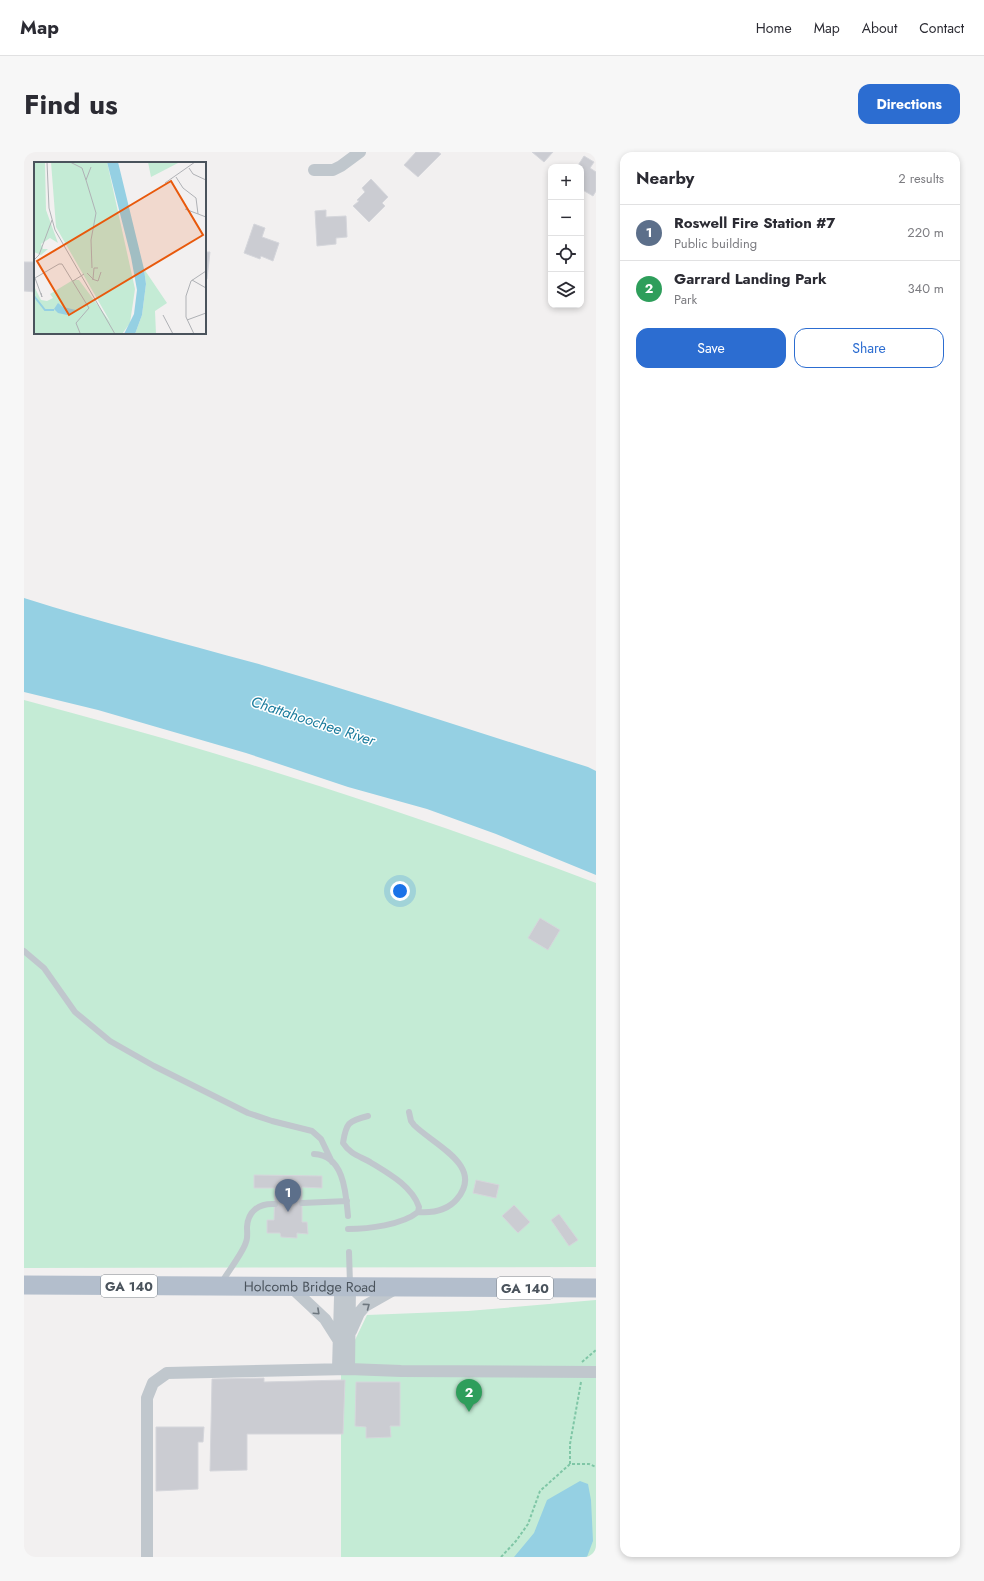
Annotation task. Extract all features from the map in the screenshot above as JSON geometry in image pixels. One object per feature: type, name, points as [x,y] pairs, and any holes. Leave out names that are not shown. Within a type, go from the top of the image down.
[{"type":"main road","name":"Holcomb Bridge Road","points":[[24,1285],[596,1288]]},
{"type":"street","points":[[314,170],[333,170],[360,152]]},
{"type":"street","points":[[291,1287],[344,1338]]},
{"type":"street","points":[[343,1369],[344,1338],[340,1297],[350,1287]]},
{"type":"street","points":[[344,1338],[365,1306],[398,1287]]},
{"type":"street","points":[[147,1557],[147,1398],[154,1383],[167,1373],[343,1369],[401,1371],[596,1372]]},
{"type":"lane","points":[[24,951],[44,968],[75,1012],[110,1041],[154,1066],[248,1113],[272,1121],[312,1131],[321,1139],[332,1162],[342,1177],[347,1201],[348,1216]]},
{"type":"lane","points":[[348,1229],[361,1229],[405,1220],[418,1212],[430,1213],[448,1206],[456,1201],[460,1195],[466,1180],[464,1171],[456,1158],[414,1126],[409,1112]]},
{"type":"lane","points":[[368,1116],[349,1123],[345,1127],[342,1143],[348,1151],[394,1178],[411,1192],[419,1207],[418,1212]]},
{"type":"lane","points":[[314,1154],[326,1157],[332,1162]]},
{"type":"lane","points":[[302,1203],[347,1201]]},
{"type":"lane","points":[[219,1287],[246,1242],[247,1226],[252,1212],[263,1205],[275,1204]]},
{"type":"lane","points":[[349,1252],[350,1287]]},
{"type":"path","points":[[570,1464],[570,1444],[581,1382],[581,1362],[596,1350]]},
{"type":"path","points":[[501,1557],[516,1541],[528,1524],[540,1491],[570,1464],[588,1464],[596,1467]]},
{"type":"green space","points":[[24,700],[166,739],[310,783],[453,831],[596,883],[596,1267],[24,1268]]},
{"type":"green space","points":[[596,1300],[596,1557],[341,1557],[341,1369],[367,1315],[468,1311]]},
{"type":"water","name":"Chattahoochee River","points":[[24,598],[303,677],[588,767],[596,771],[596,875],[496,834],[427,809],[348,787],[246,753],[98,710],[24,692]]},
{"type":"water","points":[[580,1481],[588,1484],[591,1500],[593,1541],[587,1557],[514,1557],[534,1533],[547,1500]]},
{"type":"building","points":[[416,152],[438,152],[441,154],[418,177],[404,165]]},
{"type":"building","points":[[532,152],[553,152],[544,162]]},
{"type":"building","points":[[584,156],[594,162],[590,168],[596,172],[596,191],[593,196],[584,191],[584,164],[579,164]]},
{"type":"building","points":[[371,179],[388,197],[382,203],[385,206],[369,222],[353,206],[359,201],[357,200],[365,192],[362,188]]},
{"type":"building","points":[[326,210],[326,217],[346,216],[347,237],[336,238],[336,244],[317,246],[315,211]]},
{"type":"building","points":[[254,224],[265,228],[262,237],[279,243],[273,261],[261,256],[260,259],[244,253]]},
{"type":"building","points":[[206,252],[210,252],[207,279]]},
{"type":"building","points":[[24,262],[34,262],[34,292],[24,291]]},
{"type":"building","points":[[540,918],[560,930],[548,950],[528,938]]},
{"type":"building","points":[[254,1175],[322,1176],[322,1188],[302,1187],[302,1222],[307,1222],[308,1234],[297,1233],[297,1238],[281,1237],[280,1233],[267,1233],[267,1220],[274,1220],[275,1188],[254,1188]]},
{"type":"building","points":[[476,1180],[499,1185],[496,1198],[473,1193]]},
{"type":"building","points":[[514,1205],[530,1222],[518,1233],[502,1216]]},
{"type":"building","points":[[559,1214],[578,1240],[569,1246],[551,1220]]},
{"type":"building","points":[[264,1378],[264,1382],[345,1380],[343,1434],[247,1434],[247,1470],[210,1471],[212,1379]]},
{"type":"building","points":[[356,1382],[400,1382],[400,1426],[390,1426],[391,1437],[366,1438],[366,1427],[355,1426]]},
{"type":"building","points":[[156,1427],[204,1427],[203,1442],[198,1442],[198,1489],[156,1491]]},
{"type":"place","name":"Roswell Fire Station #7","points":[[288,1212]]},
{"type":"place","name":"Garrard Landing Park","points":[[469,1412]]}]
